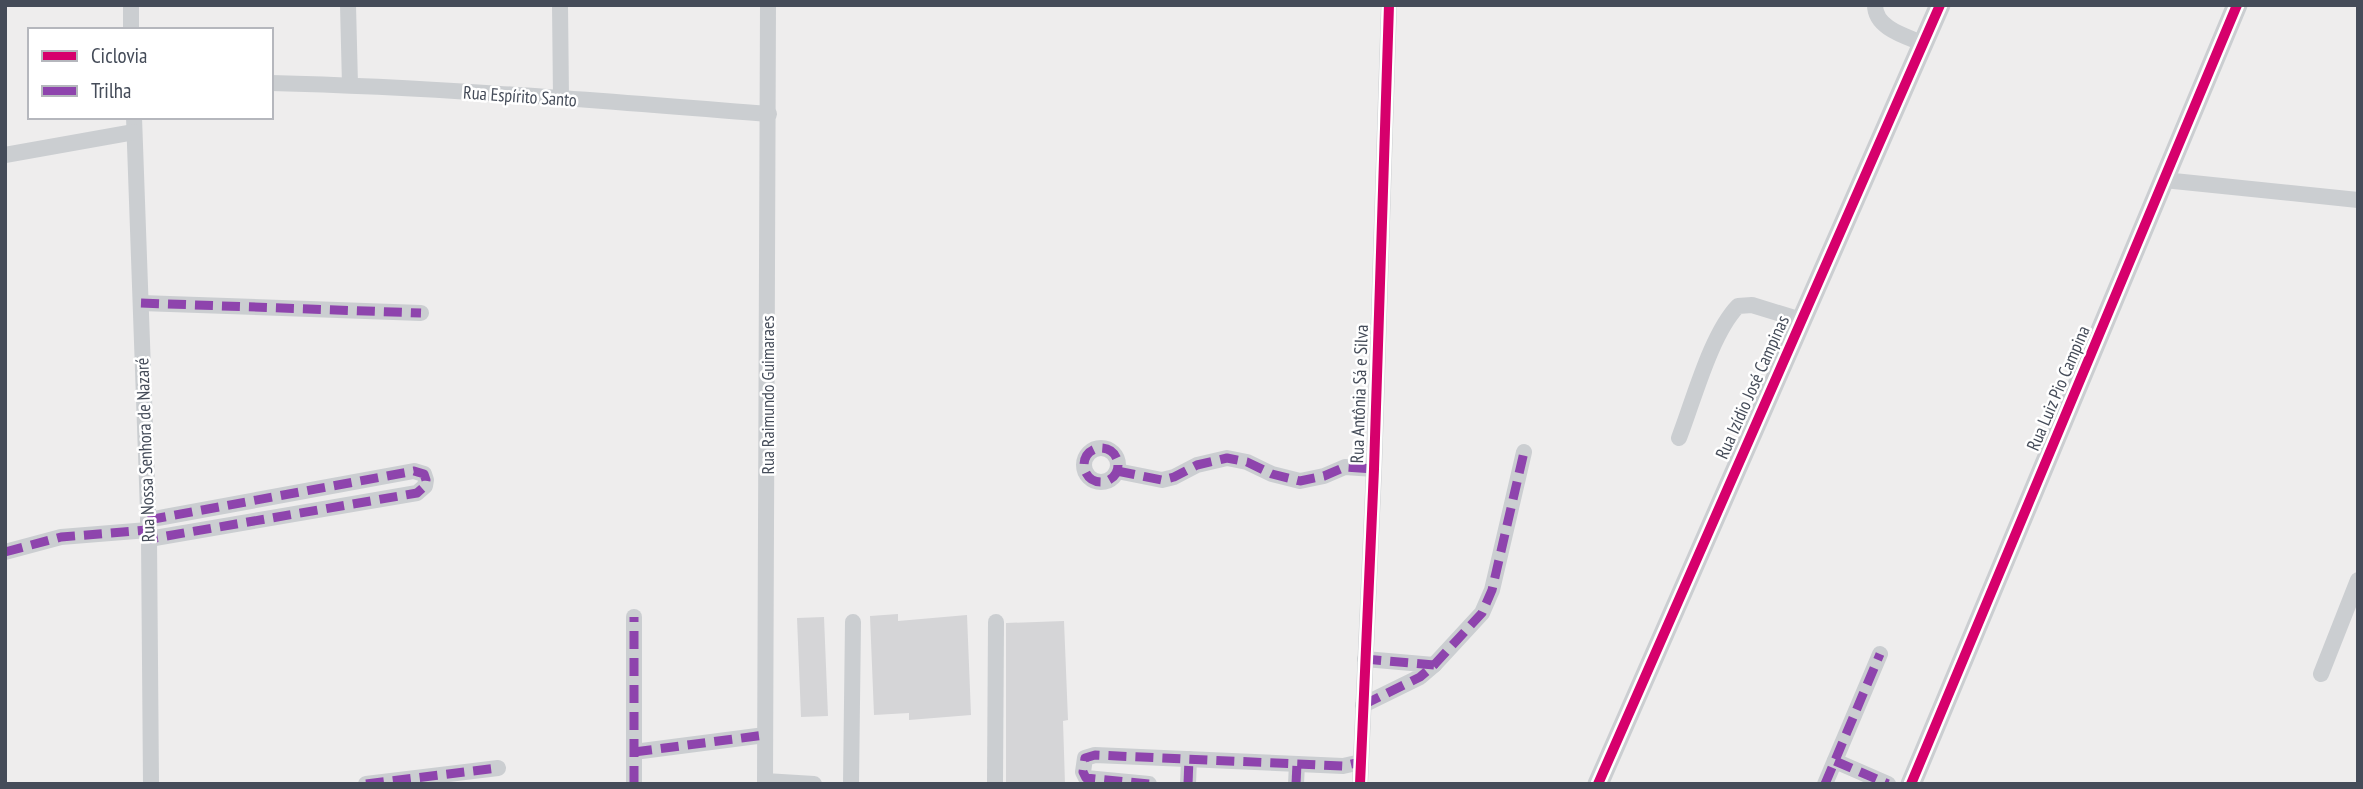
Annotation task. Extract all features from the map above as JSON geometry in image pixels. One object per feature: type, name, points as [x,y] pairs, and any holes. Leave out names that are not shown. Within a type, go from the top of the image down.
[{"type":"street","points":[[131,5],[131,28]]},
{"type":"street","points":[[348,5],[350,85]]},
{"type":"street","points":[[560,5],[561,98]]},
{"type":"street","name":"Rua Raimundo Guimaraes","points":[[765,782],[768,5]]},
{"type":"street","name":"Rua Antônia Sá e Silva","points":[[1360,784],[1374,469],[1389,5]]},
{"type":"street","points":[[1875,5],[1877,16],[1883,23],[1922,43]]},
{"type":"street","name":"Rua Izídio José Campinas","points":[[1598,784],[1940,5]]},
{"type":"street","name":"Rua Luiz Pio Campina","points":[[1911,784],[2237,5]]},
{"type":"street","name":"Rua Espírito Santo","points":[[273,83],[561,98],[769,114]]},
{"type":"street","points":[[5,155],[134,124]]},
{"type":"street","name":"Rua Nossa Senhora de Nazaré","points":[[134,124],[148,530],[151,784]]},
{"type":"street","points":[[2164,180],[2358,200]]},
{"type":"street","points":[[141,303],[421,313]]},
{"type":"street","points":[[1679,438],[1717,336],[1726,319],[1738,306],[1752,305],[1801,320]]},
{"type":"street","points":[[1363,705],[1420,677],[1482,613],[1492,590],[1524,452]]},
{"type":"street","points":[[1117,471],[1162,480],[1197,465],[1227,458],[1247,462],[1272,474],[1300,481],[1324,476],[1345,467],[1374,469]]},
{"type":"street","points":[[5,552],[61,537],[206,528],[388,497],[416,492],[425,486],[426,480],[424,474],[414,471],[385,476],[203,510],[148,530]]},
{"type":"street","points":[[385,476],[388,497]]},
{"type":"street","points":[[203,510],[206,528]]},
{"type":"street","points":[[2320,674],[2358,580]]},
{"type":"street","points":[[634,617],[634,784]]},
{"type":"street","points":[[851,784],[853,622]]},
{"type":"street","points":[[995,784],[996,622]]},
{"type":"street","points":[[1825,784],[1880,654]]},
{"type":"street","points":[[1365,659],[1434,665]]},
{"type":"street","points":[[634,752],[765,735]]},
{"type":"street","points":[[1149,784],[1086,778],[1083,772],[1085,758],[1095,755],[1343,766],[1361,762]]},
{"type":"street","points":[[1188,784],[1189,759]]},
{"type":"street","points":[[1835,761],[1888,784]]},
{"type":"street","points":[[1296,784],[1297,764]]},
{"type":"street","points":[[366,784],[498,768]]},
{"type":"street","points":[[765,782],[814,784]]},
{"type":"building","points":[[898,614],[898,621],[967,615],[971,715],[909,720],[909,713],[874,715],[870,616]]},
{"type":"building","points":[[824,617],[828,716],[801,717],[797,618]]},
{"type":"building","points":[[1064,621],[1068,720],[1063,721],[1065,784],[1006,784],[1006,623]]},
{"type":"marked path","points":[[141,303],[421,313]]},
{"type":"marked path","points":[[1101,448],[1113,453],[1118,465],[1113,477],[1101,482],[1089,477],[1084,465],[1089,453],[1101,448]]},
{"type":"marked path","points":[[1434,665],[1482,613],[1492,590],[1524,452]]},
{"type":"marked path","points":[[1117,471],[1162,480],[1197,465],[1227,458],[1247,462],[1272,474],[1300,481],[1324,476],[1345,467],[1374,469]]},
{"type":"marked path","points":[[148,520],[414,471],[424,474],[426,480],[425,486],[417,493],[149,539]]},
{"type":"marked path","points":[[5,552],[61,537],[148,530]]},
{"type":"marked path","points":[[634,617],[634,784]]},
{"type":"marked path","points":[[1825,784],[1880,654]]},
{"type":"marked path","points":[[1363,705],[1420,677],[1434,665],[1365,659]]},
{"type":"marked path","points":[[634,752],[765,735]]},
{"type":"marked path","points":[[1149,784],[1086,778],[1083,772],[1085,758],[1095,755],[1343,766],[1361,762]]},
{"type":"marked path","points":[[1188,784],[1189,759]]},
{"type":"marked path","points":[[1835,761],[1888,784]]},
{"type":"marked path","points":[[1296,784],[1297,764]]},
{"type":"marked path","points":[[366,784],[498,768]]},
{"type":"cycle path","points":[[1360,784],[1374,469],[1389,5]]},
{"type":"cycle path","points":[[1598,784],[1940,5]]},
{"type":"cycle path","points":[[1911,784],[2237,5]]}]
